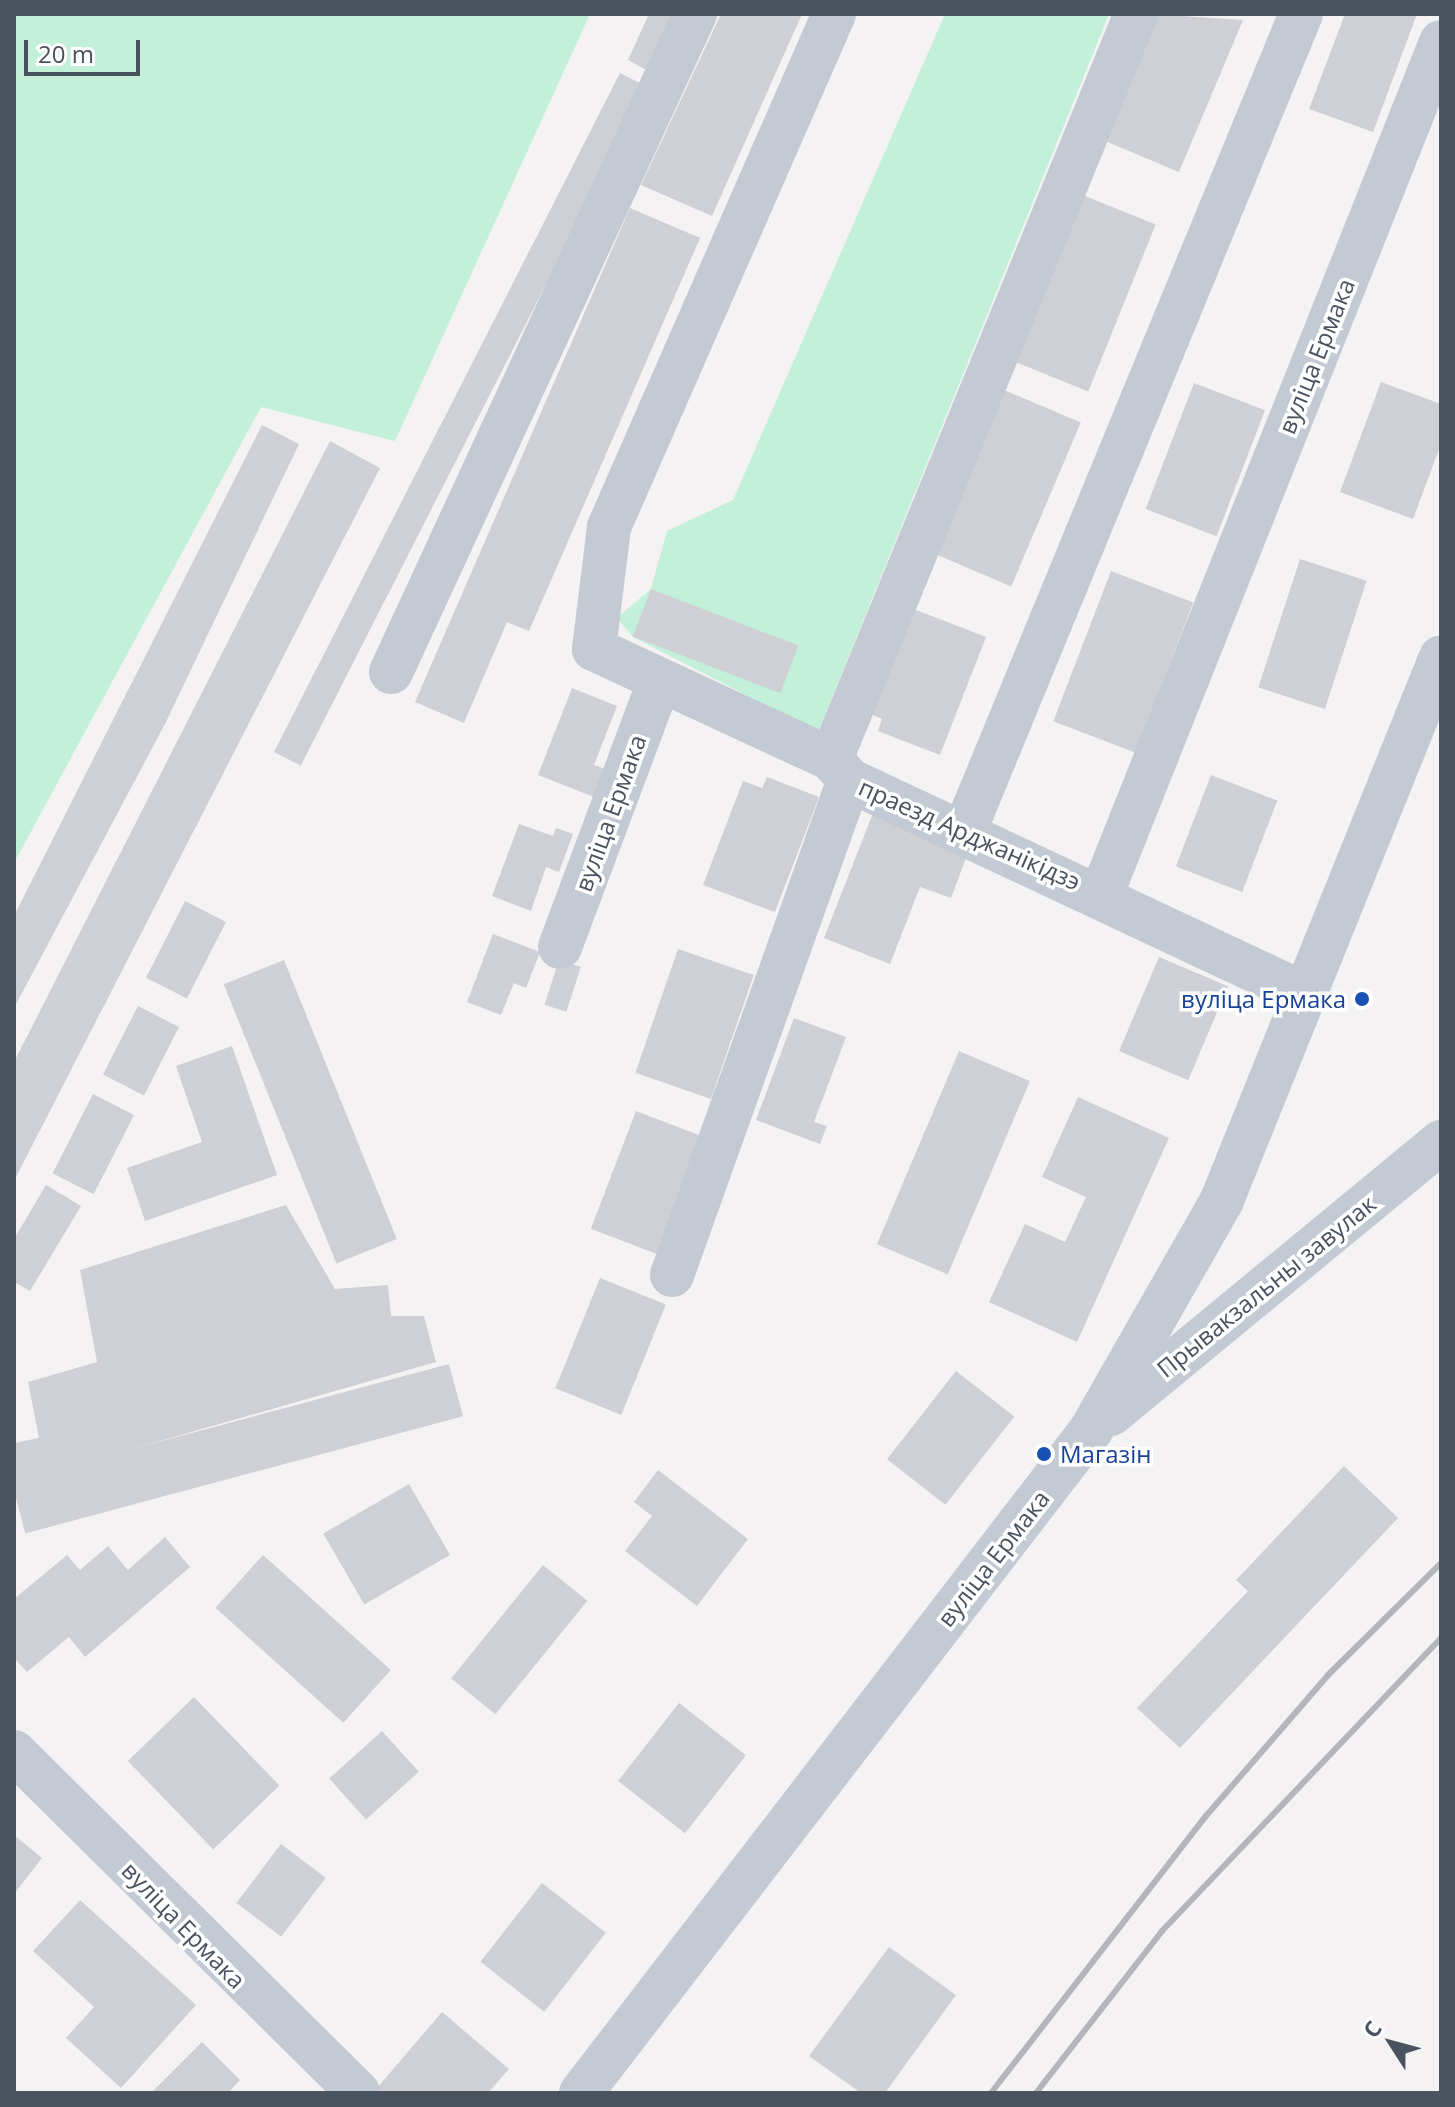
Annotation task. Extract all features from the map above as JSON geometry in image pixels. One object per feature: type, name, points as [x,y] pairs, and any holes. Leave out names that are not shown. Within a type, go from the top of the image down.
[{"type":"street","points":[[391,672],[695,14]]},
{"type":"street","name":"праезд Арджанікідзэ","points":[[834,14],[609,527],[594,649],[1307,995]]},
{"type":"street","points":[[672,1275],[840,769],[1136,14]]},
{"type":"street","points":[[965,830],[1301,14]]},
{"type":"street","name":"вуліца Ермака","points":[[1102,893],[1441,42]]},
{"type":"street","name":"вуліца Ермака","points":[[581,2093],[1091,1430],[1222,1200],[1441,657]]},
{"type":"street","name":"вуліца Ермака","points":[[560,947],[660,680]]},
{"type":"street","name":"Прывакзальны завулак","points":[[1091,1430],[1441,1142]]},
{"type":"street","name":"вуліца Ермака","points":[[14,1752],[358,2093]]},
{"type":"green space","points":[[14,14],[590,14],[395,441],[261,407],[14,863]]},
{"type":"green space","points":[[945,14],[1109,14],[818,732],[633,637],[617,618],[651,589],[667,531],[733,500]]},
{"type":"building","points":[[649,14],[677,14],[650,72],[628,60]]},
{"type":"building","points":[[721,14],[802,14],[712,216],[641,185]]},
{"type":"building","points":[[1151,14],[1243,20],[1179,172],[1098,138]]},
{"type":"building","points":[[1345,14],[1417,14],[1373,132],[1309,109]]},
{"type":"building","points":[[620,73],[647,87],[301,766],[274,752]]},
{"type":"building","points":[[1075,192],[1156,225],[1088,391],[1008,359]]},
{"type":"building","points":[[630,208],[700,238],[529,631],[507,622],[464,723],[415,702]]},
{"type":"building","points":[[1381,382],[1441,404],[1441,444],[1413,519],[1340,492]]},
{"type":"building","points":[[1194,383],[1265,410],[1217,536],[1146,509]]},
{"type":"building","points":[[997,387],[1081,423],[1011,586],[927,551]]},
{"type":"building","points":[[262,425],[299,444],[165,724],[14,1008],[14,916]]},
{"type":"building","points":[[330,441],[380,468],[14,1181],[14,1062]]},
{"type":"building","points":[[1300,559],[1367,581],[1325,709],[1258,687]]},
{"type":"building","points":[[1111,571],[1193,603],[1135,753],[1053,721]]},
{"type":"building","points":[[651,589],[799,646],[780,693],[633,637]]},
{"type":"building","points":[[911,608],[986,637],[940,755],[878,731],[882,719],[870,714]]},
{"type":"building","points":[[572,688],[617,706],[594,765],[605,769],[594,797],[538,775]]},
{"type":"building","points":[[1211,775],[1277,800],[1242,892],[1176,866]]},
{"type":"building","points":[[767,777],[819,797],[775,912],[703,885],[743,781],[762,788]]},
{"type":"building","points":[[873,813],[969,850],[951,898],[920,887],[890,964],[824,938]]},
{"type":"building","points":[[519,824],[553,836],[556,828],[573,834],[559,872],[546,867],[531,911],[492,896]]},
{"type":"building","points":[[185,901],[226,922],[187,999],[146,978]]},
{"type":"building","points":[[493,934],[540,952],[526,988],[514,983],[501,1015],[467,1002]]},
{"type":"building","points":[[678,949],[754,975],[711,1099],[635,1073]]},
{"type":"building","points":[[1159,957],[1228,986],[1188,1080],[1119,1051]]},
{"type":"building","points":[[284,960],[397,1239],[336,1263],[224,984]]},
{"type":"building","points":[[559,960],[581,967],[566,1012],[544,1005]]},
{"type":"building","points":[[138,1006],[179,1027],[144,1095],[103,1075]]},
{"type":"building","points":[[794,1018],[846,1037],[814,1122],[827,1126],[820,1144],[756,1120]]},
{"type":"building","points":[[232,1046],[277,1175],[145,1221],[127,1168],[202,1142],[176,1066]]},
{"type":"building","points":[[959,1051],[1030,1081],[948,1274],[877,1244]]},
{"type":"building","points":[[93,1094],[134,1115],[94,1194],[53,1173]]},
{"type":"building","points":[[1078,1097],[1169,1138],[1077,1342],[989,1302],[1025,1224],[1065,1242],[1086,1197],[1042,1177]]},
{"type":"building","points":[[636,1111],[703,1137],[658,1254],[591,1229]]},
{"type":"building","points":[[46,1185],[81,1206],[30,1291],[14,1282],[14,1239]]},
{"type":"building","points":[[286,1205],[335,1289],[388,1285],[391,1316],[424,1316],[436,1362],[14,1483],[14,1443],[39,1438],[28,1382],[97,1362],[80,1270]]},
{"type":"building","points":[[600,1278],[666,1305],[621,1415],[555,1388]]},
{"type":"building","points":[[449,1364],[463,1416],[25,1533],[14,1481]]},
{"type":"building","points":[[956,1371],[1014,1417],[945,1505],[887,1459]]},
{"type":"building","points":[[1344,1466],[1398,1518],[1180,1748],[1137,1708],[1248,1591],[1236,1580]]},
{"type":"building","points":[[658,1470],[748,1539],[697,1606],[625,1551],[652,1516],[634,1502]]},
{"type":"building","points":[[409,1484],[450,1555],[364,1605],[323,1534]]},
{"type":"building","points":[[165,1537],[190,1567],[85,1657],[69,1637],[27,1672],[14,1658],[14,1599],[67,1555],[80,1570],[108,1546],[128,1570]]},
{"type":"building","points":[[263,1555],[391,1670],[343,1723],[215,1608]]},
{"type":"building","points":[[543,1565],[587,1601],[495,1714],[451,1678]]},
{"type":"building","points":[[194,1697],[279,1785],[213,1849],[128,1761]]},
{"type":"building","points":[[679,1703],[746,1755],[685,1833],[618,1781]]},
{"type":"building","points":[[382,1731],[419,1772],[366,1819],[329,1779]]},
{"type":"building","points":[[14,1835],[42,1858],[14,1894]]},
{"type":"building","points":[[281,1844],[326,1878],[281,1937],[236,1903]]},
{"type":"building","points":[[542,1883],[606,1933],[544,2012],[480,1962]]},
{"type":"building","points":[[80,1900],[196,2005],[121,2088],[66,2038],[94,2007],[33,1951]]},
{"type":"building","points":[[889,1947],[956,1995],[885,2093],[861,2093],[809,2056]]},
{"type":"building","points":[[442,2012],[509,2069],[488,2093],[383,2093],[377,2088]]},
{"type":"building","points":[[202,2042],[240,2080],[228,2093],[151,2093]]},
{"type":"railway","points":[[991,2093],[1206,1816],[1328,1675],[1441,1563]]},
{"type":"railway","points":[[1036,2093],[1162,1931],[1441,1638]]},
{"type":"place","name":"вуліца Ермака","points":[[1362,999]]},
{"type":"place","name":"Магазін","points":[[1044,1454]]}]
